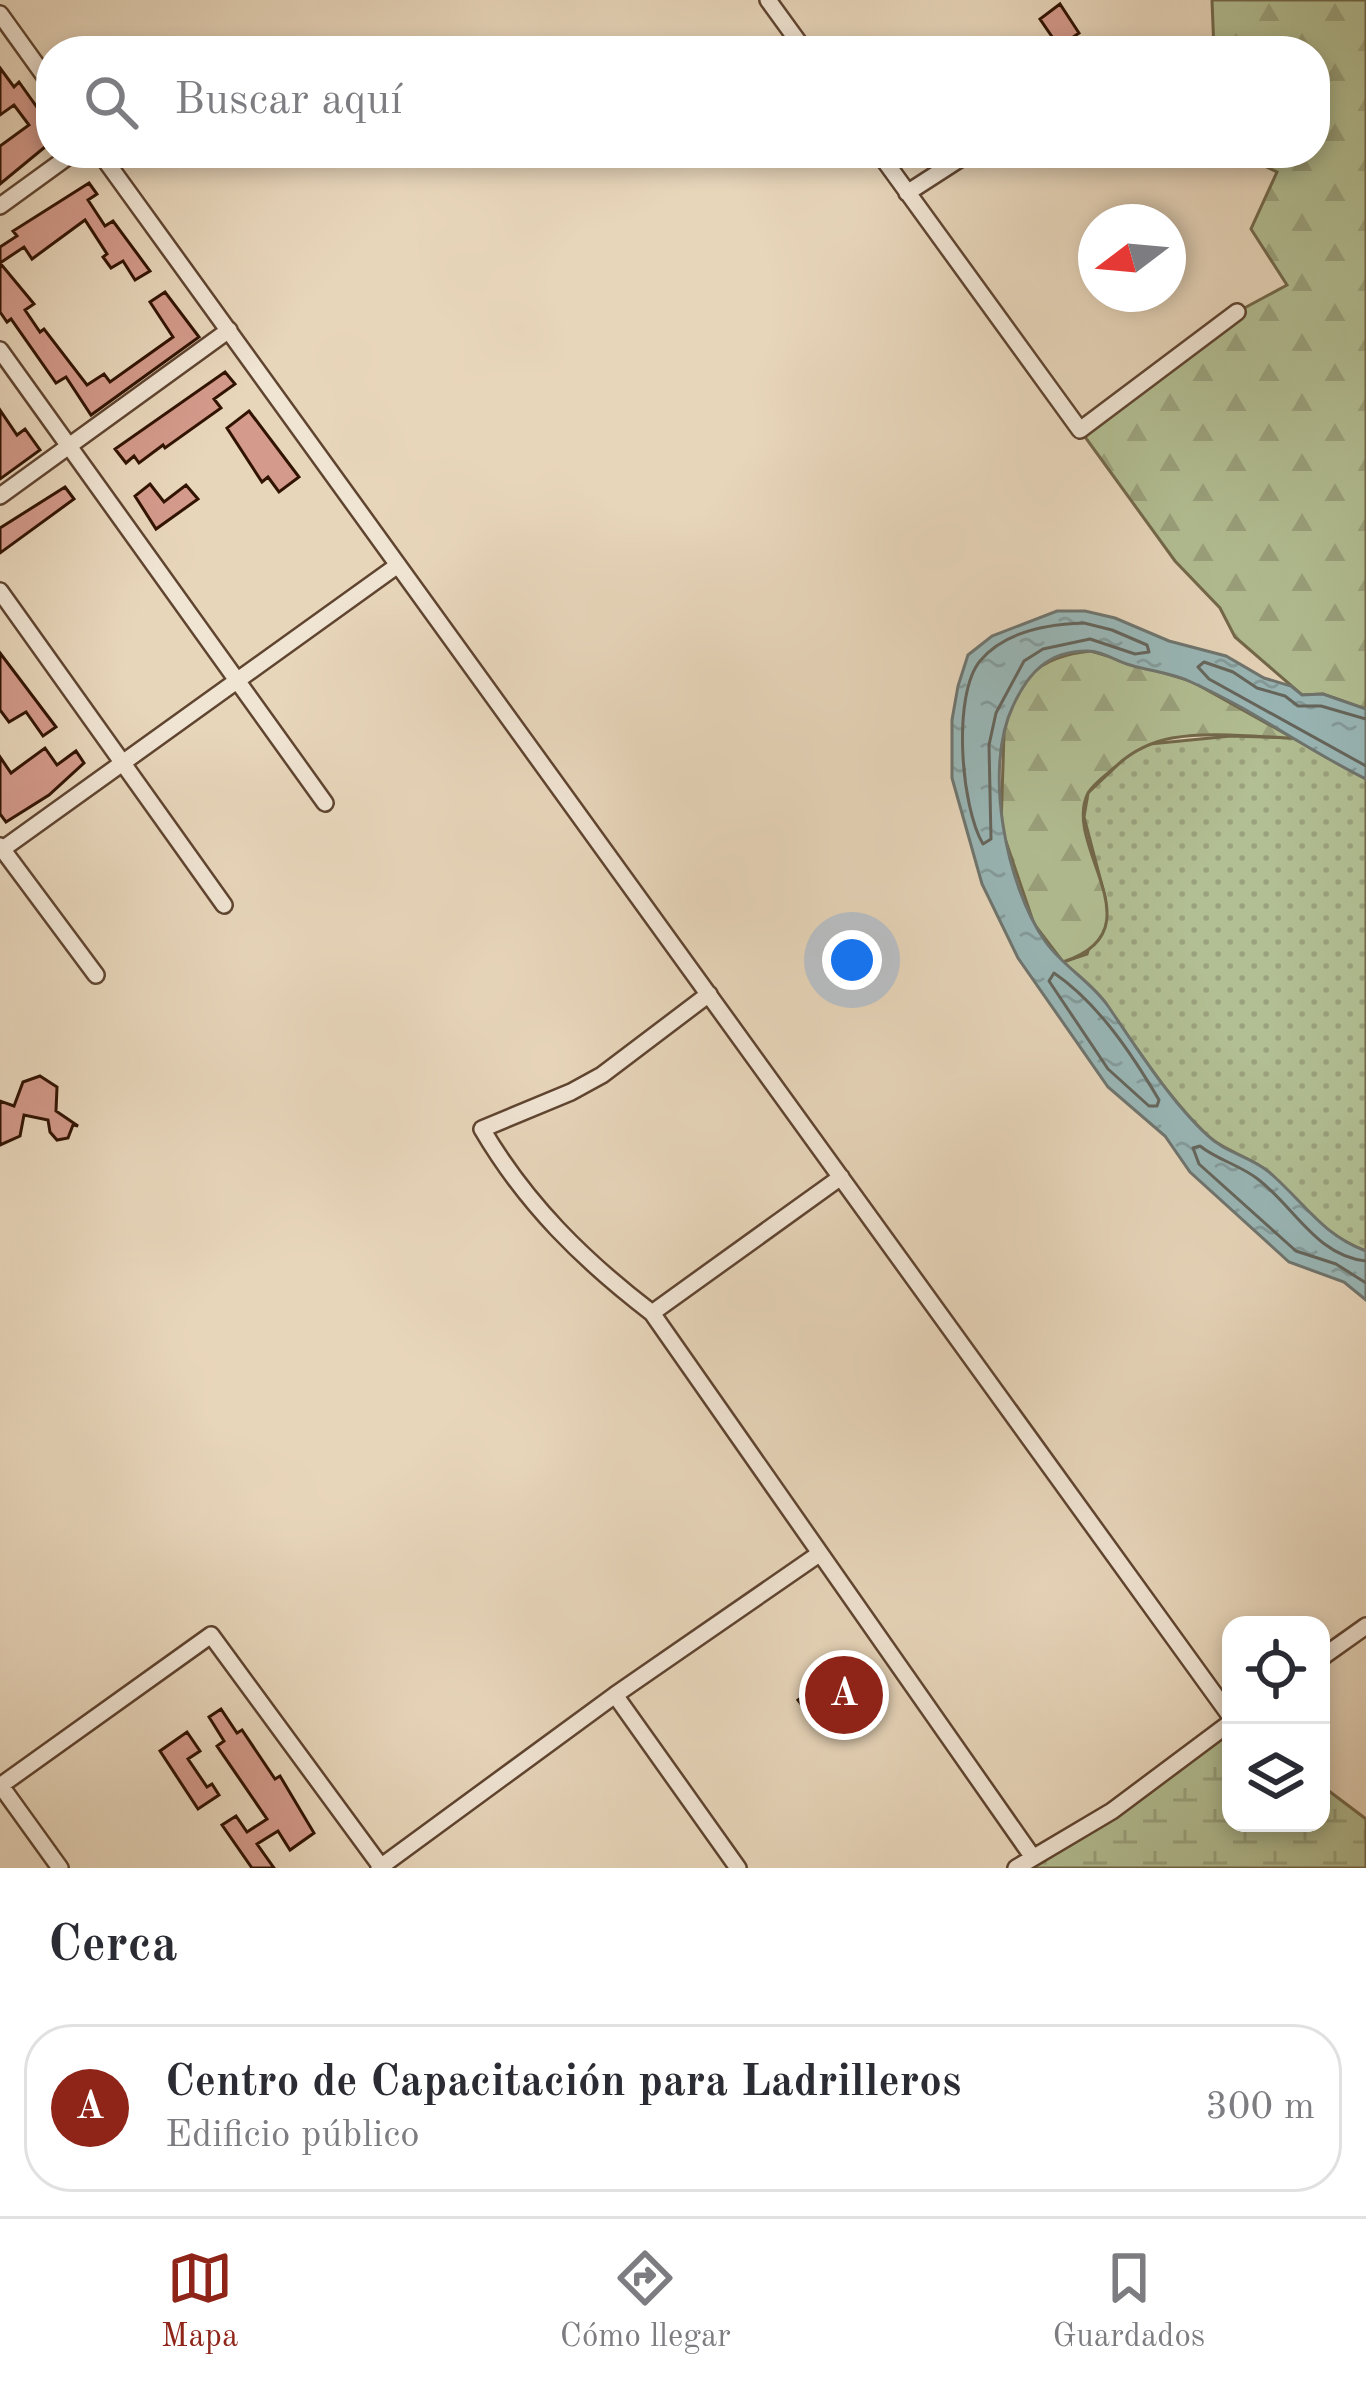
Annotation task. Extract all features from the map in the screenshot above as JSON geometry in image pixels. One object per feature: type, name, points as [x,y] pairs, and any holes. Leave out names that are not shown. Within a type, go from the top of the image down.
[{"type":"street","points":[[768,0],[794,36]]},
{"type":"street","points":[[0,14],[36,64]]},
{"type":"street","points":[[0,206],[52,168]]},
{"type":"street","points":[[111,168],[1222,1707]]},
{"type":"street","points":[[889,168],[1080,430],[1237,312]]},
{"type":"street","points":[[908,193],[946,168]]},
{"type":"street","points":[[0,496],[229,331]]},
{"type":"street","points":[[0,350],[325,802]]},
{"type":"street","points":[[96,975],[1,849],[398,565]]},
{"type":"street","points":[[0,591],[224,905]]},
{"type":"street","points":[[709,994],[602,1075],[482,1129],[507,1172],[571,1247],[652,1312],[1031,1856]]},
{"type":"street","points":[[652,1312],[841,1177]]},
{"type":"street","points":[[60,1868],[0,1786],[211,1634],[381,1868],[615,1695],[819,1554]]},
{"type":"street","points":[[1330,1652],[1366,1626]]},
{"type":"street","points":[[615,1695],[737,1868]]},
{"type":"street","points":[[1016,1868],[1112,1811],[1226,1724]]},
{"type":"green space","points":[[1212,0],[1366,0],[1366,709],[1323,694],[1302,695],[1235,637],[1220,608],[1175,561],[1080,430],[1237,312],[1287,285],[1251,229],[1277,172],[1269,168],[1330,168],[1330,36],[1213,36]]},
{"type":"green space","points":[[1091,651],[1191,681],[1293,738],[1217,735],[1164,740],[1134,752],[1097,783],[1088,793],[1083,814],[1107,908],[1104,930],[1091,948],[1063,962],[1034,924],[1001,827],[1004,733],[1014,699],[1031,674],[1056,658]]},
{"type":"green space","points":[[1231,736],[1293,738],[1366,779],[1366,1251],[1327,1229],[1266,1170],[1204,1132],[1102,1003],[1063,962],[1087,954],[1105,897],[1084,817],[1088,793],[1128,755],[1150,744]]},
{"type":"green space","points":[[1222,1728],[1222,1832],[1330,1832],[1330,1792],[1366,1819],[1366,1868],[1016,1868]]},
{"type":"water","points":[[1057,611],[1115,618],[1169,641],[1226,656],[1302,695],[1323,694],[1366,709],[1366,779],[1184,679],[1098,653],[1073,652],[1041,666],[1019,694],[1004,732],[1000,793],[1019,889],[1045,941],[1101,997],[1167,1090],[1207,1135],[1262,1167],[1325,1227],[1366,1251],[1366,1300],[1344,1282],[1289,1262],[1190,1172],[1165,1136],[1108,1087],[1018,958],[982,884],[952,778],[952,720],[958,686],[968,655],[992,636]]},
{"type":"building","points":[[1060,4],[1079,33],[1052,36],[1040,19]]},
{"type":"building","points":[[0,68],[14,87],[19,82],[36,106],[36,154],[0,184],[0,146],[29,125],[14,105],[0,115]]},
{"type":"building","points":[[89,183],[97,194],[88,200],[105,226],[113,221],[150,271],[135,280],[123,261],[111,268],[85,220],[32,259],[24,247],[0,263],[0,247],[17,236],[13,231]]},
{"type":"building","points":[[0,263],[34,304],[25,310],[40,332],[44,329],[87,385],[104,374],[110,382],[173,337],[150,302],[165,292],[199,337],[91,415],[66,377],[56,383],[11,319],[7,322],[0,312]]},
{"type":"building","points":[[225,372],[235,384],[214,399],[221,408],[165,448],[139,463],[134,456],[126,463],[115,449]]},
{"type":"building","points":[[0,410],[17,435],[25,429],[40,450],[0,479]]},
{"type":"building","points":[[249,411],[299,477],[279,492],[268,477],[262,482],[227,428]]},
{"type":"building","points":[[150,484],[164,502],[186,485],[198,499],[156,529],[135,496]]},
{"type":"building","points":[[65,487],[74,499],[0,553],[0,528]]},
{"type":"building","points":[[0,653],[56,727],[43,736],[26,712],[9,722],[0,710]]},
{"type":"building","points":[[45,748],[57,765],[76,751],[84,763],[49,795],[6,822],[0,814],[0,757],[11,773]]},
{"type":"building","points":[[40,1076],[57,1087],[56,1111],[78,1126],[73,1125],[68,1138],[57,1140],[48,1120],[24,1115],[20,1136],[0,1145],[0,1101],[14,1106],[23,1082]]},
{"type":"building","points":[[847,1664],[866,1690],[818,1726],[798,1700]]},
{"type":"building","points":[[221,1709],[237,1733],[242,1730],[275,1779],[280,1776],[314,1833],[290,1850],[278,1831],[257,1844],[274,1868],[252,1868],[222,1825],[236,1816],[247,1832],[267,1819],[217,1746],[224,1741],[209,1717]]},
{"type":"building","points":[[187,1732],[200,1751],[188,1759],[207,1787],[212,1784],[219,1795],[198,1809],[160,1751]]},
{"type":"place","name":"Centro de Capacitación para Ladrilleros","points":[[844,1695]]}]
